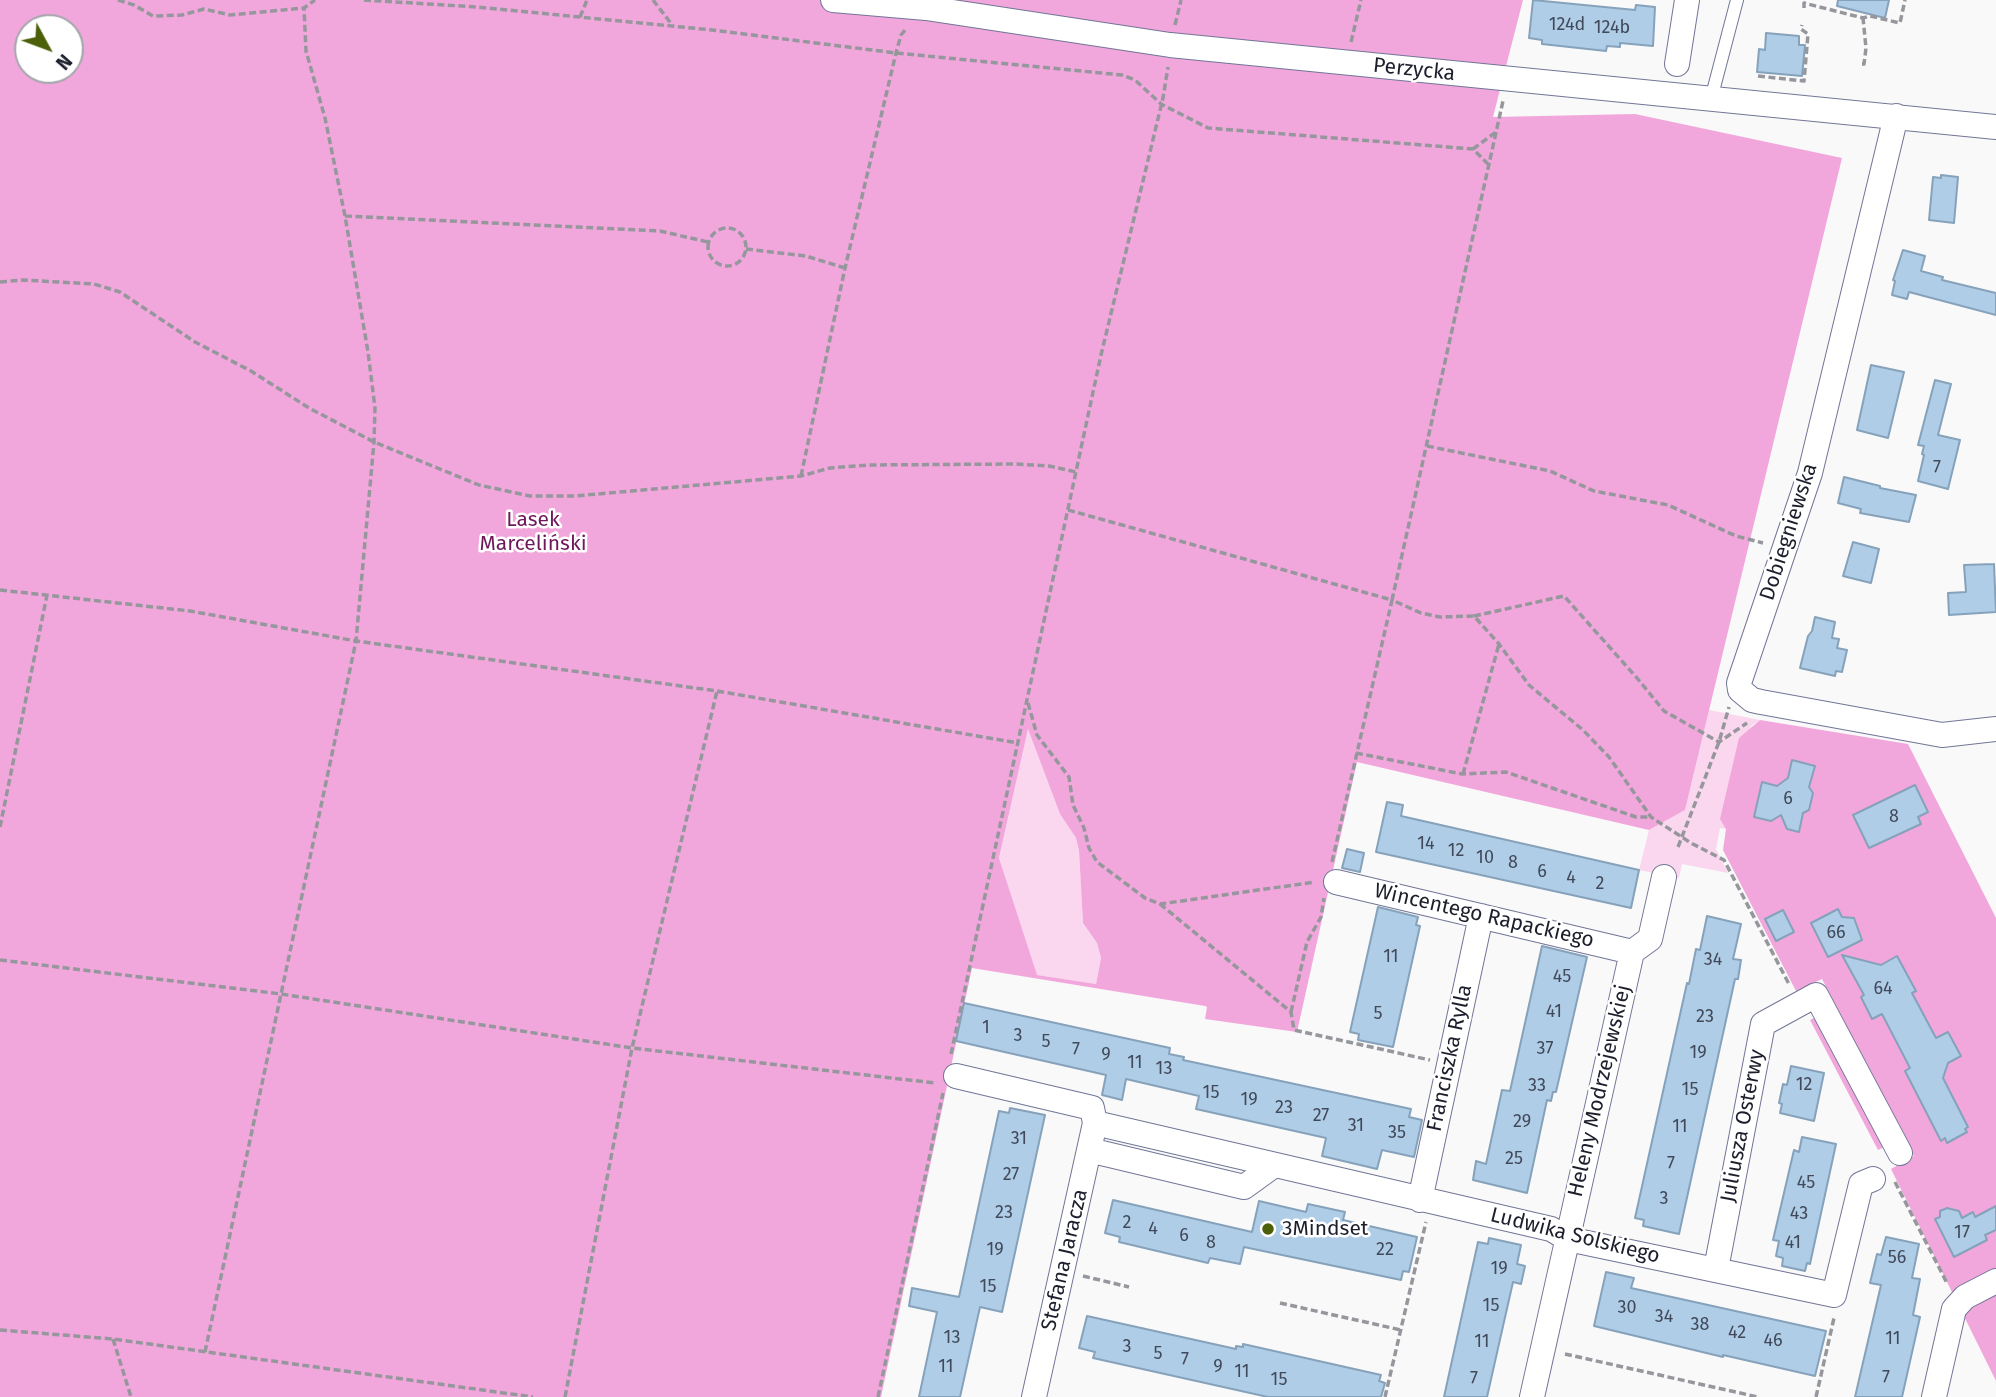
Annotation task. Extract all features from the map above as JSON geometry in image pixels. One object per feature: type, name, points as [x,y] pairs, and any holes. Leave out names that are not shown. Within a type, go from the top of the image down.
[{"type":"street","name":"Perzycka","points":[[834,0],[926,8],[1170,44],[1674,79],[1711,99],[1996,127]]},
{"type":"street","points":[[1674,79],[1687,0]]},
{"type":"street","name":"Dobiegniewska","points":[[1739,683],[1810,473],[1896,116]]},
{"type":"street","points":[[1739,683],[1744,695],[1761,702],[1942,735],[1996,729]]},
{"type":"street","name":"Heleny Modrzejewskiej","points":[[1532,1397],[1632,951],[1650,939],[1664,877]]},
{"type":"street","name":"Wincentego Rapackiego","points":[[1332,881],[1632,951]]},
{"type":"street","name":"Franciszka Rylla","points":[[1424,1206],[1448,1065],[1481,916]]},
{"type":"street","points":[[1796,999],[1816,995],[1900,1153]]},
{"type":"street","name":"Juliusza Osterwy","points":[[1716,1269],[1763,1024],[1796,999]]},
{"type":"street","name":"Ludwika Solskiego","points":[[950,1072],[1092,1108],[1095,1123],[1424,1206],[1551,1229],[1567,1239],[1834,1295],[1861,1184],[1884,1181]]},
{"type":"street","name":"Stefana Jaracza","points":[[1034,1397],[1095,1123]]},
{"type":"street","points":[[1089,1150],[1244,1187],[1273,1166]]},
{"type":"street","points":[[1934,1397],[1954,1309],[1965,1297],[1996,1281]]},
{"type":"lane","points":[[1711,99],[1737,0]]},
{"type":"path","points":[[118,0],[134,5],[153,16],[182,15],[204,9],[230,15],[304,8],[315,0]]},
{"type":"path","points":[[364,0],[439,2],[673,26],[896,53],[1122,75],[1135,80],[1161,104],[1208,128],[1473,149],[1489,165]]},
{"type":"path","points":[[580,18],[587,0]]},
{"type":"path","points":[[653,0],[673,26]]},
{"type":"path","points":[[1173,35],[1181,0]]},
{"type":"path","points":[[1350,48],[1362,0]]},
{"type":"path","points":[[1804,8],[1804,3],[1863,18],[1870,16],[1900,23],[1905,0]]},
{"type":"path","points":[[205,1352],[356,641],[374,442],[375,408],[368,352],[326,118],[306,51],[304,8]]},
{"type":"path","points":[[1862,64],[1866,48],[1863,18]]},
{"type":"path","points":[[1758,76],[1804,81],[1808,34],[1801,29],[1802,25]]},
{"type":"path","points":[[801,476],[845,268],[896,53],[901,35],[909,26]]},
{"type":"path","points":[[878,1397],[950,1072],[1101,355],[1161,104],[1168,62]]},
{"type":"path","points":[[1448,1065],[1294,1030],[1291,1012],[1307,942],[1321,917],[1332,881],[1356,753],[1505,94]]},
{"type":"path","points":[[1473,149],[1497,131]]},
{"type":"path","points":[[345,216],[660,231],[708,242]]},
{"type":"path","points":[[726,228],[737,232],[744,239],[746,248],[742,258],[724,266],[715,262],[708,253],[708,242],[714,233],[726,228]]},
{"type":"path","points":[[746,248],[806,256],[845,268]]},
{"type":"path","points":[[0,282],[94,284],[120,292],[195,342],[374,442],[479,485],[530,496],[575,496],[801,476],[831,468],[868,465],[1016,464],[1049,466],[1076,472]]},
{"type":"path","points":[[1427,446],[1550,471],[1594,491],[1668,505],[1736,536],[1784,549]]},
{"type":"path","points":[[1068,510],[1392,600],[1421,613],[1440,617],[1474,616],[1564,596],[1664,711],[1719,741]]},
{"type":"path","points":[[0,590],[190,611],[356,641],[716,691],[1018,743]]},
{"type":"path","points":[[0,827],[47,595]]},
{"type":"path","points":[[1474,616],[1529,685],[1583,730],[1609,757],[1651,817],[1724,860],[1796,999]]},
{"type":"path","points":[[1462,774],[1499,644]]},
{"type":"path","points":[[1678,847],[1739,683]]},
{"type":"path","points":[[565,1397],[632,1048],[716,691]]},
{"type":"path","points":[[1027,701],[1037,735],[1069,777],[1073,805],[1097,862],[1145,898],[1160,904],[1291,1012]]},
{"type":"path","points":[[1356,753],[1462,774],[1506,772],[1636,817],[1651,817]]},
{"type":"path","points":[[1160,904],[1332,881]]},
{"type":"path","points":[[0,960],[281,994],[632,1048],[950,1072]]},
{"type":"path","points":[[1884,1181],[1948,1284]]},
{"type":"path","points":[[1385,1397],[1401,1330],[1424,1206]]},
{"type":"path","points":[[1072,1274],[1129,1287]]},
{"type":"path","points":[[1280,1303],[1401,1330]]},
{"type":"path","points":[[1816,1397],[1835,1312]]},
{"type":"path","points":[[0,1329],[113,1339],[533,1397]]},
{"type":"path","points":[[113,1339],[131,1397]]},
{"type":"path","points":[[1555,1351],[1758,1397]]},
{"type":"path","points":[[484,1397],[485,1391]]},
{"type":"shaded area","points":[[1709,710],[1760,720],[1751,726],[1726,829],[1720,828],[1716,849],[1728,873],[1682,864],[1679,878],[1639,870],[1649,830],[1685,810]]},
{"type":"shaded area","points":[[1028,728],[1060,814],[1076,838],[1083,923],[1097,943],[1101,958],[1096,984],[1036,975],[999,858]]},
{"type":"green space","name":"Lasek Marceliński","points":[[0,0],[1523,0],[1493,117],[1635,114],[1842,158],[1685,810],[1649,830],[1357,762],[1297,1032],[1205,1019],[1205,1006],[972,968],[881,1397],[0,1397]],"holes":[[[1028,729],[1060,814],[1076,838],[1079,851],[1083,923],[1097,943],[1101,958],[1096,984],[1037,975],[999,858]]]},
{"type":"green space","points":[[1760,720],[1908,744],[1996,918],[1996,1381],[1891,1169],[1914,1156],[1822,979],[1796,991],[1723,850],[1726,829],[1720,819],[1739,738]]},
{"type":"green space","points":[[1816,1017],[1884,1147],[1878,1150],[1810,1020]]},
{"type":"building","points":[[1533,0],[1635,10],[1636,5],[1655,7],[1653,46],[1620,43],[1620,47],[1607,46],[1606,51],[1542,44],[1542,40],[1529,38]]},
{"type":"building","points":[[1838,0],[1889,0],[1885,18],[1837,6]]},
{"type":"building","points":[[1766,33],[1799,36],[1799,45],[1805,45],[1802,76],[1757,72],[1759,49],[1765,50]]},
{"type":"building","points":[[1941,175],[1958,177],[1954,223],[1929,220],[1933,177],[1941,178]]},
{"type":"building","points":[[1903,250],[1925,256],[1921,271],[1943,277],[1942,280],[1996,293],[1996,315],[1909,292],[1907,299],[1892,295],[1893,280]]},
{"type":"building","points":[[1871,365],[1904,372],[1888,438],[1857,430]]},
{"type":"building","points":[[1935,380],[1951,384],[1938,435],[1960,440],[1948,489],[1918,481],[1924,446],[1918,445]]},
{"type":"building","points":[[1844,477],[1916,495],[1909,522],[1860,513],[1861,509],[1838,503]]},
{"type":"building","points":[[1853,542],[1879,549],[1871,583],[1843,576]]},
{"type":"building","points":[[1994,564],[1996,612],[1949,615],[1948,593],[1966,592],[1964,565]]},
{"type":"building","points":[[1815,617],[1835,622],[1832,638],[1839,639],[1837,648],[1847,650],[1842,672],[1836,671],[1835,676],[1800,668]]},
{"type":"building","points":[[1792,760],[1815,766],[1809,787],[1813,793],[1809,810],[1803,813],[1799,832],[1787,829],[1781,815],[1771,821],[1754,817],[1762,782],[1777,786],[1788,778]]},
{"type":"building","points":[[1915,785],[1928,812],[1918,817],[1921,824],[1869,848],[1853,815]]},
{"type":"building","points":[[1387,802],[1403,805],[1401,816],[1639,870],[1631,908],[1376,852]]},
{"type":"building","points":[[1347,849],[1364,853],[1360,872],[1342,868]]},
{"type":"building","points":[[1378,907],[1418,917],[1416,925],[1420,926],[1393,1047],[1358,1040],[1359,1034],[1350,1032]]},
{"type":"building","points":[[1838,909],[1842,917],[1854,918],[1862,940],[1828,957],[1811,923]]},
{"type":"building","points":[[1783,910],[1794,932],[1776,941],[1765,919]]},
{"type":"building","points":[[1707,916],[1741,924],[1733,959],[1741,960],[1679,1234],[1643,1226],[1644,1220],[1635,1218],[1687,983],[1689,984],[1696,949],[1700,950]]},
{"type":"building","points":[[1542,946],[1587,957],[1556,1092],[1553,1092],[1551,1101],[1547,1100],[1527,1193],[1473,1180],[1476,1161],[1486,1164],[1502,1090],[1510,1091]]},
{"type":"building","points":[[1842,955],[1881,965],[1897,956],[1916,991],[1912,993],[1936,1038],[1948,1032],[1961,1056],[1948,1063],[1943,1078],[1968,1127],[1965,1129],[1967,1132],[1947,1143],[1945,1138],[1941,1141],[1905,1071],[1910,1068],[1882,1014],[1872,1019],[1861,997],[1864,995]]},
{"type":"building","points":[[964,1003],[1170,1048],[1169,1054],[1184,1057],[1183,1060],[1411,1109],[1409,1117],[1422,1120],[1414,1157],[1382,1150],[1377,1169],[1322,1156],[1326,1138],[1196,1109],[1199,1096],[1126,1079],[1122,1100],[1102,1095],[1106,1075],[956,1041]]},
{"type":"building","points":[[1791,1066],[1824,1073],[1814,1121],[1780,1113],[1783,1084],[1787,1085]]},
{"type":"building","points":[[1010,1108],[1045,1115],[1002,1312],[980,1307],[960,1397],[919,1397],[937,1312],[909,1306],[912,1288],[959,1297],[999,1111],[1009,1113]]},
{"type":"building","points":[[1802,1137],[1836,1144],[1810,1264],[1807,1263],[1805,1271],[1782,1266],[1783,1258],[1776,1256],[1779,1241],[1773,1240],[1794,1150],[1799,1152]]},
{"type":"building","points":[[1113,1200],[1252,1232],[1259,1201],[1306,1212],[1308,1204],[1345,1212],[1343,1220],[1417,1237],[1409,1272],[1403,1271],[1401,1280],[1244,1247],[1240,1264],[1210,1258],[1208,1263],[1119,1242],[1120,1237],[1105,1233]]},
{"type":"building","points":[[1996,1206],[1996,1230],[1985,1235],[1987,1240],[1954,1257],[1935,1219],[1940,1217],[1940,1211],[1947,1208],[1959,1211],[1962,1218],[1973,1212],[1975,1217]]},
{"type":"building","points":[[1886,1237],[1919,1244],[1912,1278],[1920,1279],[1913,1315],[1920,1317],[1902,1397],[1855,1397],[1881,1285],[1870,1283],[1877,1254],[1881,1255]]},
{"type":"building","points":[[1489,1238],[1521,1245],[1517,1264],[1525,1266],[1521,1284],[1513,1282],[1487,1397],[1444,1397],[1478,1242],[1488,1244]]},
{"type":"building","points":[[1606,1272],[1634,1278],[1631,1288],[1826,1331],[1815,1376],[1594,1326]]},
{"type":"building","points":[[1087,1316],[1236,1349],[1236,1346],[1243,1347],[1243,1344],[1381,1375],[1379,1381],[1385,1383],[1381,1397],[1268,1397],[1093,1358],[1095,1352],[1079,1348]]},
{"type":"place","name":"3Mindset","points":[[1268,1229]]}]
